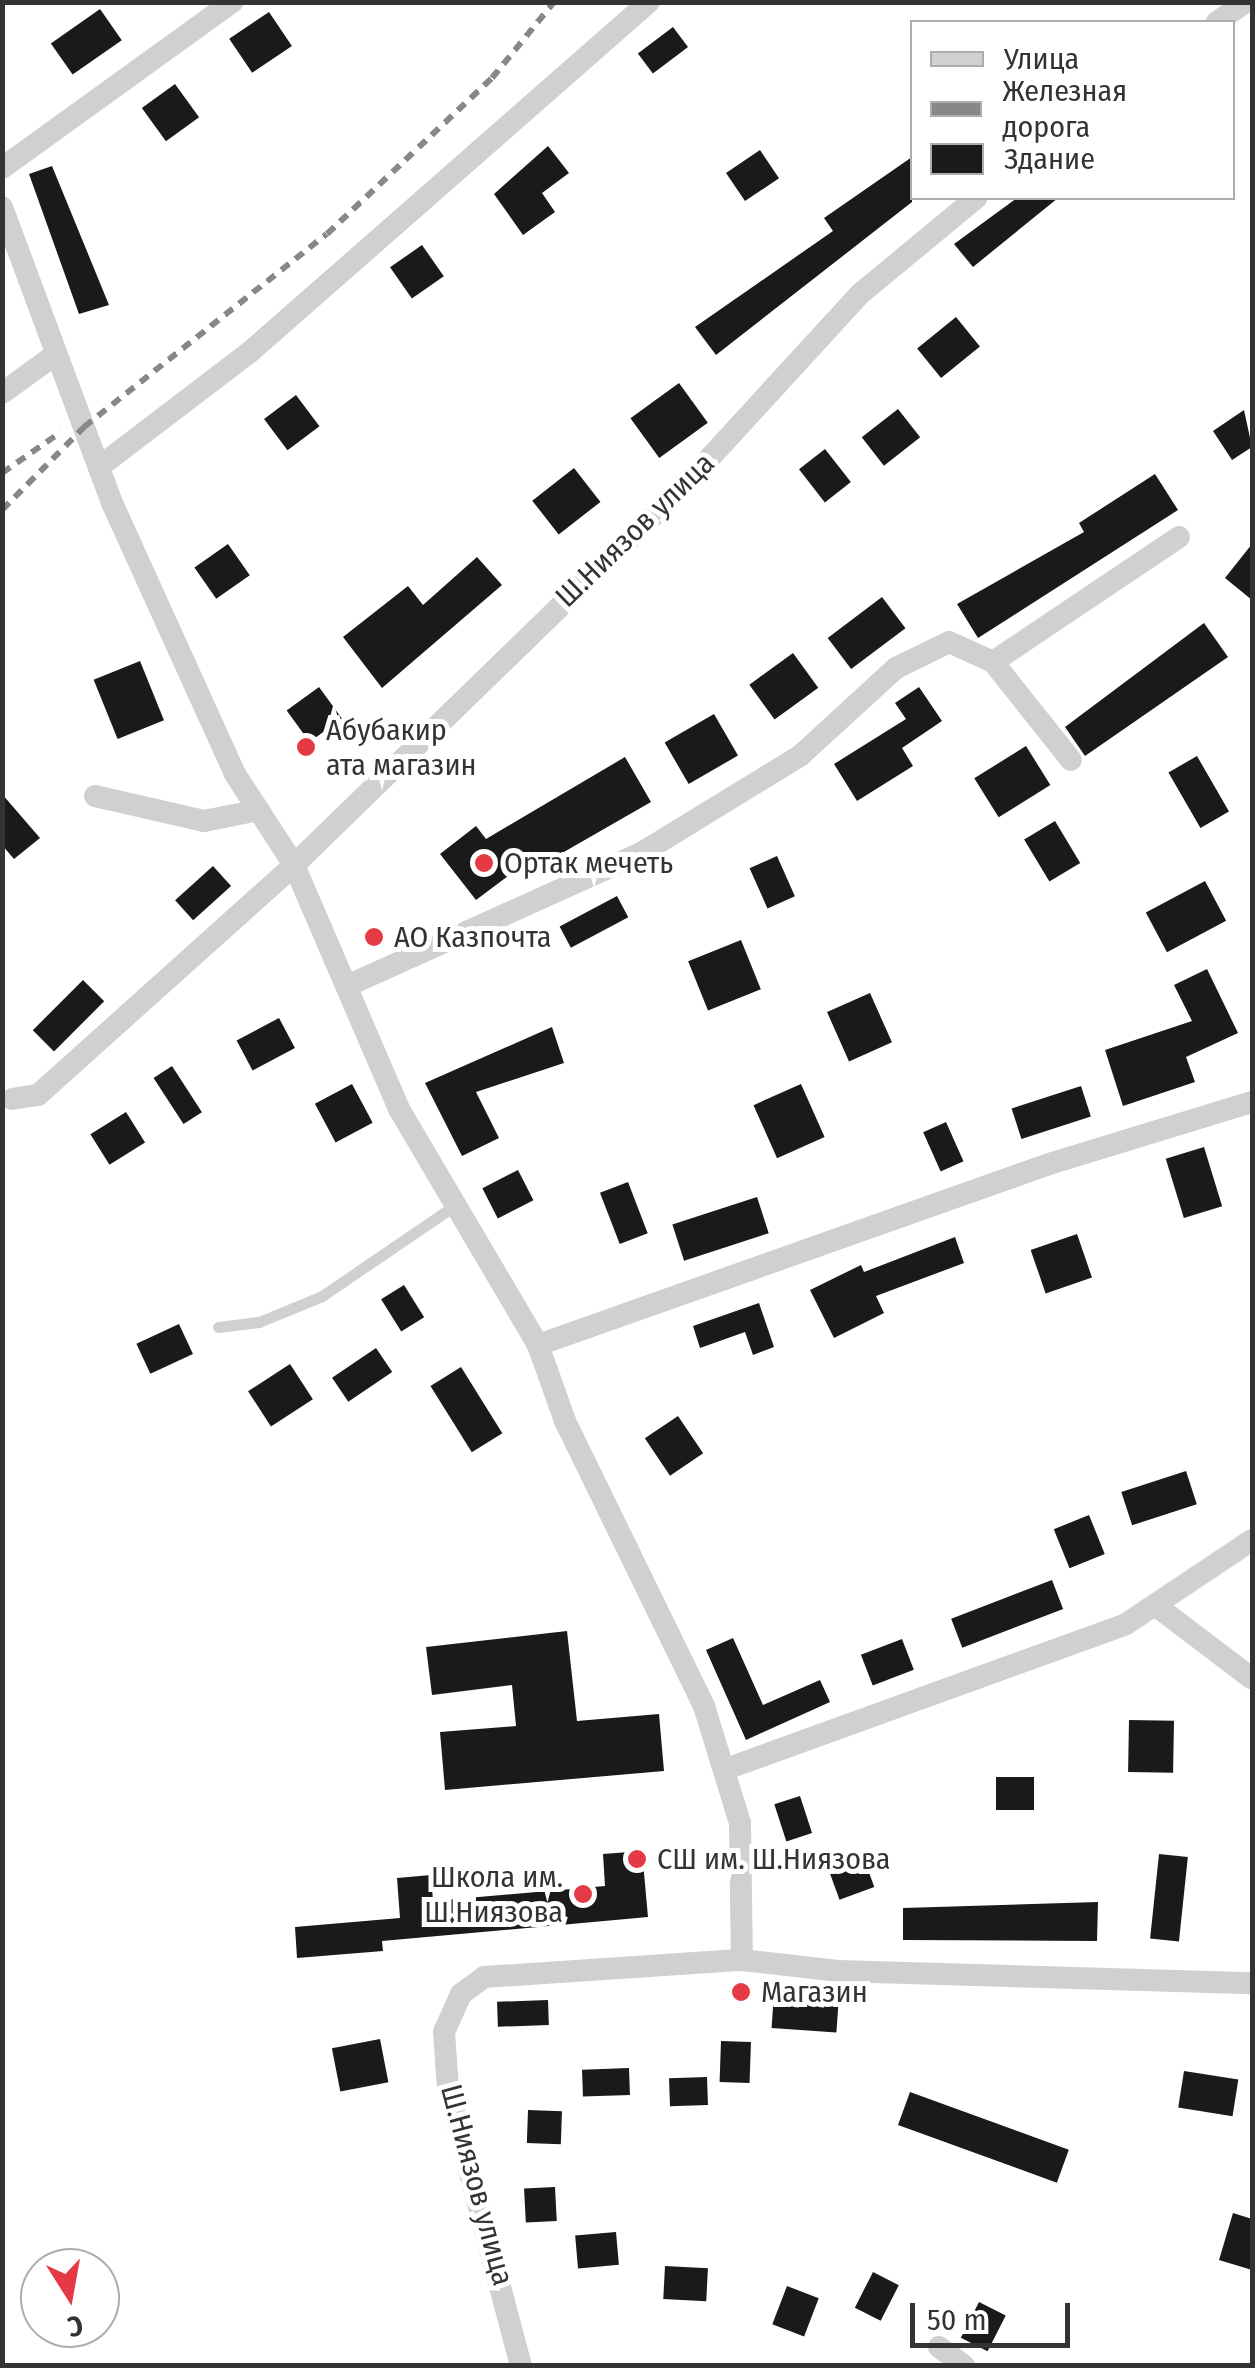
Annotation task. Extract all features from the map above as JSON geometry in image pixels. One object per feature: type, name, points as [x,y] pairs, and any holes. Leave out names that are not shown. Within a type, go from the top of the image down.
[{"type":"street","points":[[2,168],[232,2]]},
{"type":"street","points":[[99,467],[280,327],[648,2]]},
{"type":"street","points":[[1220,20],[1246,2]]},
{"type":"street","name":"Ш.Ниязов улица","points":[[12,1099],[38,1095],[294,865],[684,486],[860,294],[974,200]]},
{"type":"street","points":[[2,208],[99,467],[235,774],[294,865],[399,1109],[538,1346],[726,1769],[740,1824],[742,1960]]},
{"type":"street","points":[[2,393],[56,354]]},
{"type":"street","points":[[993,662],[1179,537]]},
{"type":"street","points":[[348,985],[643,852],[800,755],[896,668],[949,642],[993,662],[1071,760]]},
{"type":"street","points":[[95,796],[204,821],[259,810]]},
{"type":"street","points":[[538,1346],[1049,1164],[1252,1102]]},
{"type":"street","points":[[726,1769],[1126,1624],[1252,1540]]},
{"type":"street","points":[[1154,1605],[1251,1678]]},
{"type":"street","name":"Ш.Ниязов улица","points":[[520,2366],[448,2090],[444,2032],[462,1994],[484,1977],[742,1960],[838,1971],[1252,1982]]},
{"type":"street","points":[[939,2348],[964,2366]]},
{"type":"lane","points":[[218,1327],[259,1322],[322,1296],[457,1204]]},
{"type":"building","points":[[100,9],[122,40],[73,75],[51,43]]},
{"type":"building","points":[[269,12],[292,46],[252,73],[229,39]]},
{"type":"building","points":[[673,27],[688,47],[653,73],[638,53]]},
{"type":"building","points":[[175,84],[199,117],[166,141],[142,108]]},
{"type":"building","points":[[548,146],[569,173],[542,193],[555,212],[523,235],[494,194]]},
{"type":"building","points":[[760,150],[779,178],[745,201],[726,173]]},
{"type":"building","points":[[910,158],[912,202],[716,355],[695,327],[833,231],[824,218]]},
{"type":"building","points":[[52,166],[109,305],[79,314],[29,174]]},
{"type":"building","points":[[1014,200],[1056,200],[973,267],[954,244]]},
{"type":"building","points":[[422,245],[444,276],[412,298],[390,267]]},
{"type":"building","points":[[956,317],[980,347],[941,378],[917,348]]},
{"type":"building","points":[[679,383],[708,423],[659,458],[630,418]]},
{"type":"building","points":[[296,395],[319,426],[288,450],[264,419]]},
{"type":"building","points":[[898,409],[920,437],[884,466],[862,437]]},
{"type":"building","points":[[1244,410],[1252,447],[1232,460],[1213,431]]},
{"type":"building","points":[[825,449],[851,482],[825,502],[799,469]]},
{"type":"building","points":[[574,468],[600,502],[559,535],[532,501]]},
{"type":"building","points":[[1155,474],[1178,510],[978,638],[957,604],[1084,532],[1079,523]]},
{"type":"building","points":[[228,544],[250,575],[216,599],[194,568]]},
{"type":"building","points":[[1252,544],[1252,600],[1225,578]]},
{"type":"building","points":[[477,557],[502,585],[382,688],[343,637],[408,586],[423,605]]},
{"type":"building","points":[[882,597],[905,628],[851,669],[828,638]]},
{"type":"building","points":[[1204,623],[1228,657],[1085,756],[1065,727]]},
{"type":"building","points":[[793,653],[818,688],[775,720],[749,685]]},
{"type":"building","points":[[140,661],[164,720],[118,739],[94,680]]},
{"type":"building","points":[[319,687],[342,719],[310,742],[287,711]]},
{"type":"building","points":[[919,687],[942,721],[902,748],[913,766],[857,801],[834,764],[906,719],[895,703]]},
{"type":"building","points":[[714,714],[738,756],[689,784],[665,742]]},
{"type":"building","points":[[1026,746],[1050,785],[999,817],[974,778]]},
{"type":"building","points":[[1197,756],[1229,811],[1200,828],[1168,773]]},
{"type":"building","points":[[625,757],[651,802],[529,872],[524,864],[476,900],[440,854],[476,826],[486,839]]},
{"type":"building","points":[[2,794],[40,838],[14,859],[2,845]]},
{"type":"building","points":[[1055,821],[1080,863],[1049,882],[1024,840]]},
{"type":"building","points":[[777,856],[795,896],[767,908],[750,868]]},
{"type":"building","points":[[213,866],[231,886],[193,920],[175,900]]},
{"type":"building","points":[[1205,881],[1226,921],[1167,952],[1146,912]]},
{"type":"building","points":[[617,896],[628,917],[571,948],[560,927]]},
{"type":"building","points":[[741,940],[761,989],[708,1010],[688,961]]},
{"type":"building","points":[[1207,969],[1238,1033],[1186,1057],[1195,1082],[1123,1106],[1105,1050],[1192,1021],[1174,985]]},
{"type":"building","points":[[83,980],[104,1001],[54,1051],[33,1030]]},
{"type":"building","points":[[870,993],[892,1042],[849,1061],[827,1012]]},
{"type":"building","points":[[279,1018],[295,1048],[253,1071],[237,1041]]},
{"type":"building","points":[[552,1027],[564,1063],[476,1092],[499,1138],[462,1156],[425,1083]]},
{"type":"building","points":[[172,1066],[202,1112],[184,1124],[154,1078]]},
{"type":"building","points":[[352,1084],[373,1123],[336,1143],[315,1104]]},
{"type":"building","points":[[801,1084],[825,1137],[777,1158],[753,1105]]},
{"type":"building","points":[[1081,1086],[1091,1116],[1021,1139],[1012,1109]]},
{"type":"building","points":[[126,1112],[145,1143],[109,1165],[90,1134]]},
{"type":"building","points":[[946,1122],[963,1161],[941,1171],[923,1132]]},
{"type":"building","points":[[1204,1147],[1222,1206],[1184,1218],[1166,1159]]},
{"type":"building","points":[[518,1170],[533,1200],[498,1218],[482,1188]]},
{"type":"building","points":[[628,1182],[648,1233],[620,1244],[600,1193]]},
{"type":"building","points":[[757,1197],[769,1233],[684,1261],[672,1225]]},
{"type":"building","points":[[1077,1234],[1092,1277],[1046,1293],[1031,1250]]},
{"type":"building","points":[[955,1237],[964,1263],[876,1296],[884,1313],[834,1338],[810,1290],[861,1265],[864,1272]]},
{"type":"building","points":[[404,1285],[424,1317],[401,1332],[381,1299]]},
{"type":"building","points":[[759,1303],[774,1347],[753,1355],[745,1332],[700,1348],[693,1326]]},
{"type":"building","points":[[179,1324],[193,1354],[150,1374],[136,1344]]},
{"type":"building","points":[[376,1348],[392,1372],[348,1402],[332,1378]]},
{"type":"building","points":[[290,1364],[313,1399],[271,1426],[248,1391]]},
{"type":"building","points":[[461,1367],[502,1433],[472,1452],[430,1386]]},
{"type":"building","points":[[678,1416],[703,1453],[670,1476],[645,1438]]},
{"type":"building","points":[[1186,1471],[1197,1504],[1132,1525],[1121,1492]]},
{"type":"building","points":[[1089,1515],[1105,1554],[1070,1568],[1054,1529]]},
{"type":"building","points":[[1052,1580],[1063,1609],[962,1648],[951,1619]]},
{"type":"building","points":[[567,1631],[577,1721],[659,1714],[664,1771],[445,1790],[440,1732],[516,1726],[512,1685],[432,1695],[426,1647]]},
{"type":"building","points":[[733,1638],[763,1705],[820,1680],[830,1702],[746,1740],[706,1650]]},
{"type":"building","points":[[902,1639],[914,1670],[873,1686],[861,1655]]},
{"type":"building","points":[[1129,1720],[1174,1721],[1173,1773],[1128,1772]]},
{"type":"building","points":[[996,1777],[1034,1777],[1034,1810],[996,1810]]},
{"type":"building","points":[[800,1796],[812,1833],[786,1841],[774,1804]]},
{"type":"building","name":"Школа им. Ш.Ниязова","points":[[642,1851],[648,1917],[382,1941],[383,1951],[297,1958],[295,1927],[400,1918],[397,1878],[431,1875],[433,1901],[605,1886],[603,1854]]},
{"type":"building","points":[[1159,1854],[1188,1857],[1179,1942],[1150,1939]]},
{"type":"building","points":[[863,1856],[874,1887],[840,1900],[828,1869]]},
{"type":"building","points":[[1098,1902],[1097,1941],[903,1940],[903,1908]]},
{"type":"building","points":[[774,1993],[839,1998],[836,2032],[772,2028]]},
{"type":"building","points":[[548,2000],[549,2025],[498,2027],[497,2002]]},
{"type":"building","points":[[380,2039],[388,2082],[340,2092],[332,2048]]},
{"type":"building","points":[[721,2041],[751,2042],[750,2083],[720,2082]]},
{"type":"building","points":[[629,2068],[630,2095],[583,2097],[582,2070]]},
{"type":"building","points":[[1184,2071],[1238,2080],[1233,2116],[1178,2108]]},
{"type":"building","points":[[707,2077],[708,2105],[670,2106],[669,2078]]},
{"type":"building","points":[[910,2092],[1069,2150],[1057,2183],[898,2125]]},
{"type":"building","points":[[528,2110],[562,2111],[561,2144],[527,2143]]},
{"type":"building","points":[[555,2187],[557,2221],[526,2223],[524,2189]]},
{"type":"building","points":[[1233,2213],[1252,2219],[1252,2270],[1219,2260]]},
{"type":"building","points":[[616,2232],[619,2265],[578,2268],[575,2236]]},
{"type":"building","points":[[665,2266],[708,2268],[706,2301],[663,2299]]},
{"type":"building","points":[[873,2272],[899,2285],[881,2321],[855,2308]]},
{"type":"building","points":[[787,2286],[819,2298],[804,2336],[772,2324]]},
{"type":"building","points":[[979,2302],[1006,2316],[988,2351],[961,2338]]},
{"type":"railway","points":[[2,510],[84,427],[327,234],[492,78],[554,2]]},
{"type":"railway","points":[[2,473],[61,432]]},
{"type":"place","name":"Абубакир ата магазин","points":[[306,747]]},
{"type":"place","name":"Ортак мечеть","points":[[484,863]]},
{"type":"place","name":"АО Казпочта","points":[[374,937]]},
{"type":"place","name":"СШ им. Ш.Ниязова","points":[[637,1859]]},
{"type":"place","name":"Школа им. Ш.Ниязова","points":[[583,1894]]},
{"type":"place","name":"Магазин","points":[[741,1992]]}]
